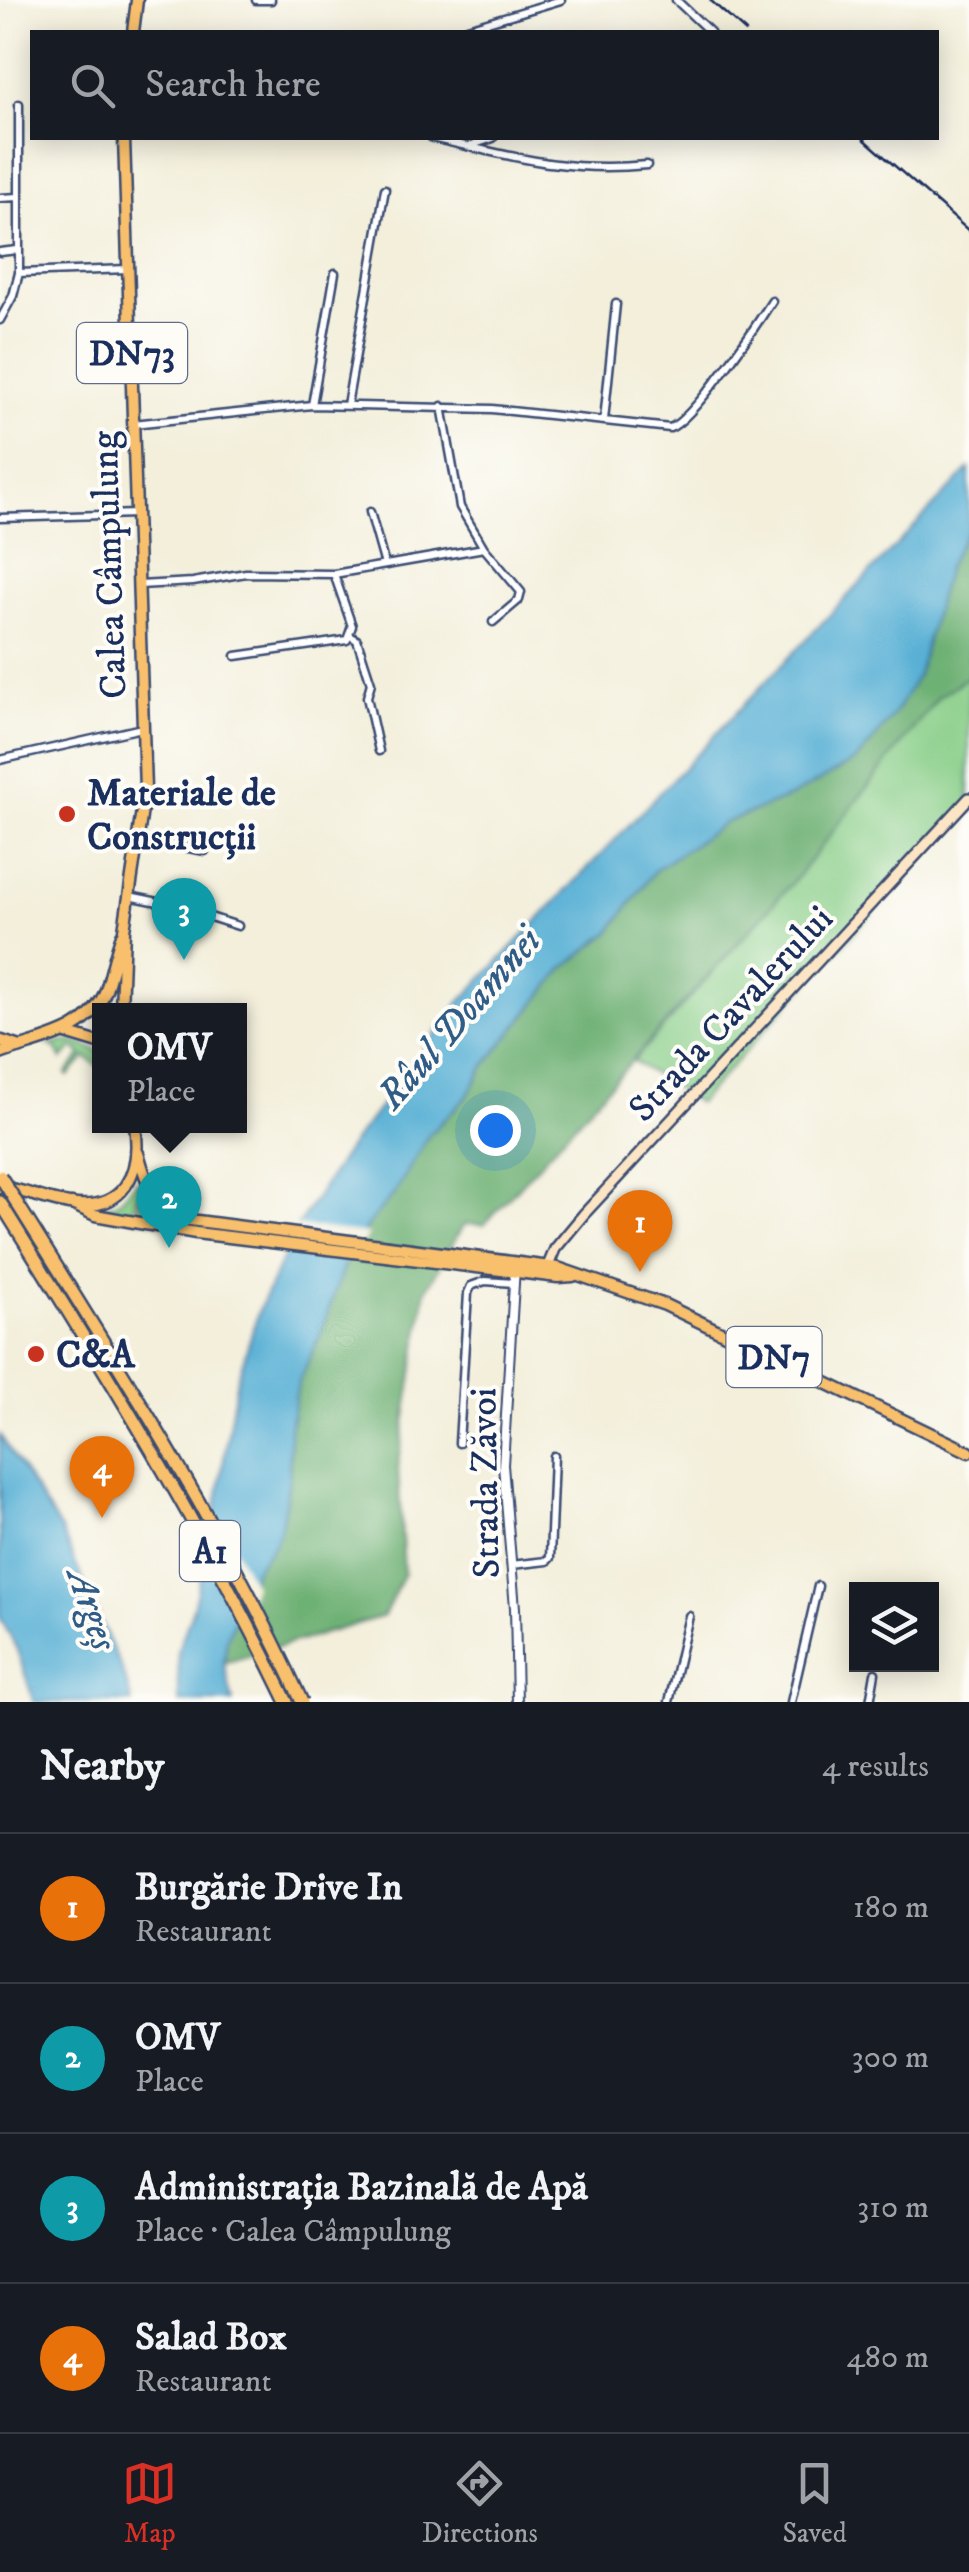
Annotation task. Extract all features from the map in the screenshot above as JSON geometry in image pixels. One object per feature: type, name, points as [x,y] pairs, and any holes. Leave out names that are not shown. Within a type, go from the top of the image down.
[{"type":"highway","points":[[0,1041],[19,1047]]},
{"type":"highway","name":"A1","points":[[0,1176],[193,1492],[302,1702]]},
{"type":"highway","name":"A1","points":[[0,1202],[177,1491],[287,1702]]},
{"type":"main road","points":[[133,30],[137,0]]},
{"type":"main road","name":"Calea Câmpulung","points":[[121,1003],[124,930],[145,790],[124,140]]},
{"type":"main road","name":"Strada Cavalerului","points":[[546,1271],[556,1249],[584,1214],[969,798]]},
{"type":"main road","name":"Calea Câmpulung","points":[[98,1003],[124,930]]},
{"type":"main road","name":"Calea Câmpulung","points":[[0,1054],[65,1033],[81,1024],[92,1011]]},
{"type":"main road","points":[[65,1033],[92,1041]]},
{"type":"main road","name":"DN7","points":[[136,1133],[138,1153],[152,1192],[167,1210],[189,1221],[252,1234]]},
{"type":"main road","name":"DN7","points":[[71,1204],[94,1204],[114,1196],[134,1173],[138,1153]]},
{"type":"main road","name":"DN7","points":[[0,1187],[114,1219],[485,1263],[515,1272],[546,1271],[627,1290],[666,1305],[969,1452]]},
{"type":"street","points":[[256,0],[271,0]]},
{"type":"street","points":[[461,30],[561,0]]},
{"type":"street","points":[[676,0],[708,30]]},
{"type":"street","points":[[0,320],[20,273],[19,104]]},
{"type":"street","points":[[441,140],[564,168],[646,165]]},
{"type":"street","points":[[468,146],[487,140]]},
{"type":"street","points":[[347,406],[384,190]]},
{"type":"street","points":[[0,198],[18,197]]},
{"type":"street","points":[[0,252],[17,250]]},
{"type":"street","points":[[20,273],[128,268]]},
{"type":"street","points":[[312,405],[335,273]]},
{"type":"street","points":[[133,424],[312,405],[442,406],[676,426],[772,302]]},
{"type":"street","points":[[604,420],[616,304]]},
{"type":"street","points":[[442,406],[460,507],[484,548],[522,594],[493,622]]},
{"type":"street","points":[[370,512],[385,565]]},
{"type":"street","points":[[0,518],[137,514]]},
{"type":"street","points":[[139,585],[193,582],[246,573],[334,574],[484,548]]},
{"type":"street","points":[[236,656],[340,643],[350,636],[352,626],[334,574]]},
{"type":"street","points":[[350,636],[357,640],[371,683],[368,697],[379,751]]},
{"type":"street","points":[[0,760],[143,727]]},
{"type":"street","points":[[139,839],[205,851]]},
{"type":"street","points":[[129,896],[238,926]]},
{"type":"street","points":[[458,1443],[468,1293],[471,1286],[515,1272]]},
{"type":"street","name":"Strada Zăvoi","points":[[515,1272],[502,1466],[515,1608],[517,1702]]},
{"type":"street","points":[[510,1565],[550,1558],[554,1456]]},
{"type":"street","points":[[791,1702],[818,1586]]},
{"type":"street","points":[[669,1702],[689,1616]]},
{"type":"street","points":[[870,1702],[876,1674]]},
{"type":"green space","points":[[969,528],[969,676],[938,697],[798,876],[484,1225],[464,1224],[426,1290],[398,1468],[404,1573],[384,1616],[224,1663],[227,1638],[255,1569],[274,1545],[281,1526],[298,1383],[320,1336],[345,1262],[370,1222],[395,1193],[429,1134],[467,1097],[483,1068],[564,968],[610,932],[654,871],[726,822],[792,796],[856,760],[930,628],[947,567]]},
{"type":"green space","points":[[969,676],[969,808],[698,1103],[633,1061],[798,876],[938,697]]},
{"type":"green space","points":[[73,1041],[92,1048],[92,1062],[86,1057],[68,1076],[82,1055],[73,1047],[62,1059],[56,1048],[48,1044]]},
{"type":"green space","points":[[138,1180],[140,1186],[131,1218],[95,1211],[118,1202]]},
{"type":"green space","points":[[142,1191],[164,1215],[214,1230],[135,1219]]},
{"type":"water","name":"Râul Doamnei","points":[[969,469],[969,528],[947,567],[918,674],[873,741],[856,760],[792,796],[726,822],[654,871],[610,932],[564,968],[483,1068],[467,1097],[429,1134],[395,1193],[370,1222],[345,1262],[320,1336],[298,1383],[281,1526],[274,1545],[255,1569],[227,1638],[224,1663],[233,1702],[179,1702],[178,1650],[193,1608],[215,1513],[236,1384],[259,1310],[298,1225],[349,1147],[460,1002]]},
{"type":"water","name":"Argeș","points":[[0,1435],[61,1530],[125,1677],[132,1702],[34,1702],[17,1650],[0,1617]]},
{"type":"pier","points":[[292,1225],[368,1234],[353,1260],[279,1250]]},
{"type":"pier","points":[[211,1505],[254,1585],[247,1603],[236,1586],[246,1605],[238,1624],[201,1554]]},
{"type":"railway","points":[[710,0],[744,30]]},
{"type":"railway","points":[[865,140],[969,231]]},
{"type":"place","name":"Materiale de Construcții","points":[[67,814]]},
{"type":"place","name":"Administrația Bazinală de Apă","points":[[184,960]]},
{"type":"place","name":"OMV","points":[[169,1248]]},
{"type":"place","name":"Burgărie Drive In","points":[[640,1272]]},
{"type":"place","name":"C&A","points":[[36,1354]]},
{"type":"place","name":"Salad Box","points":[[102,1518]]}]
